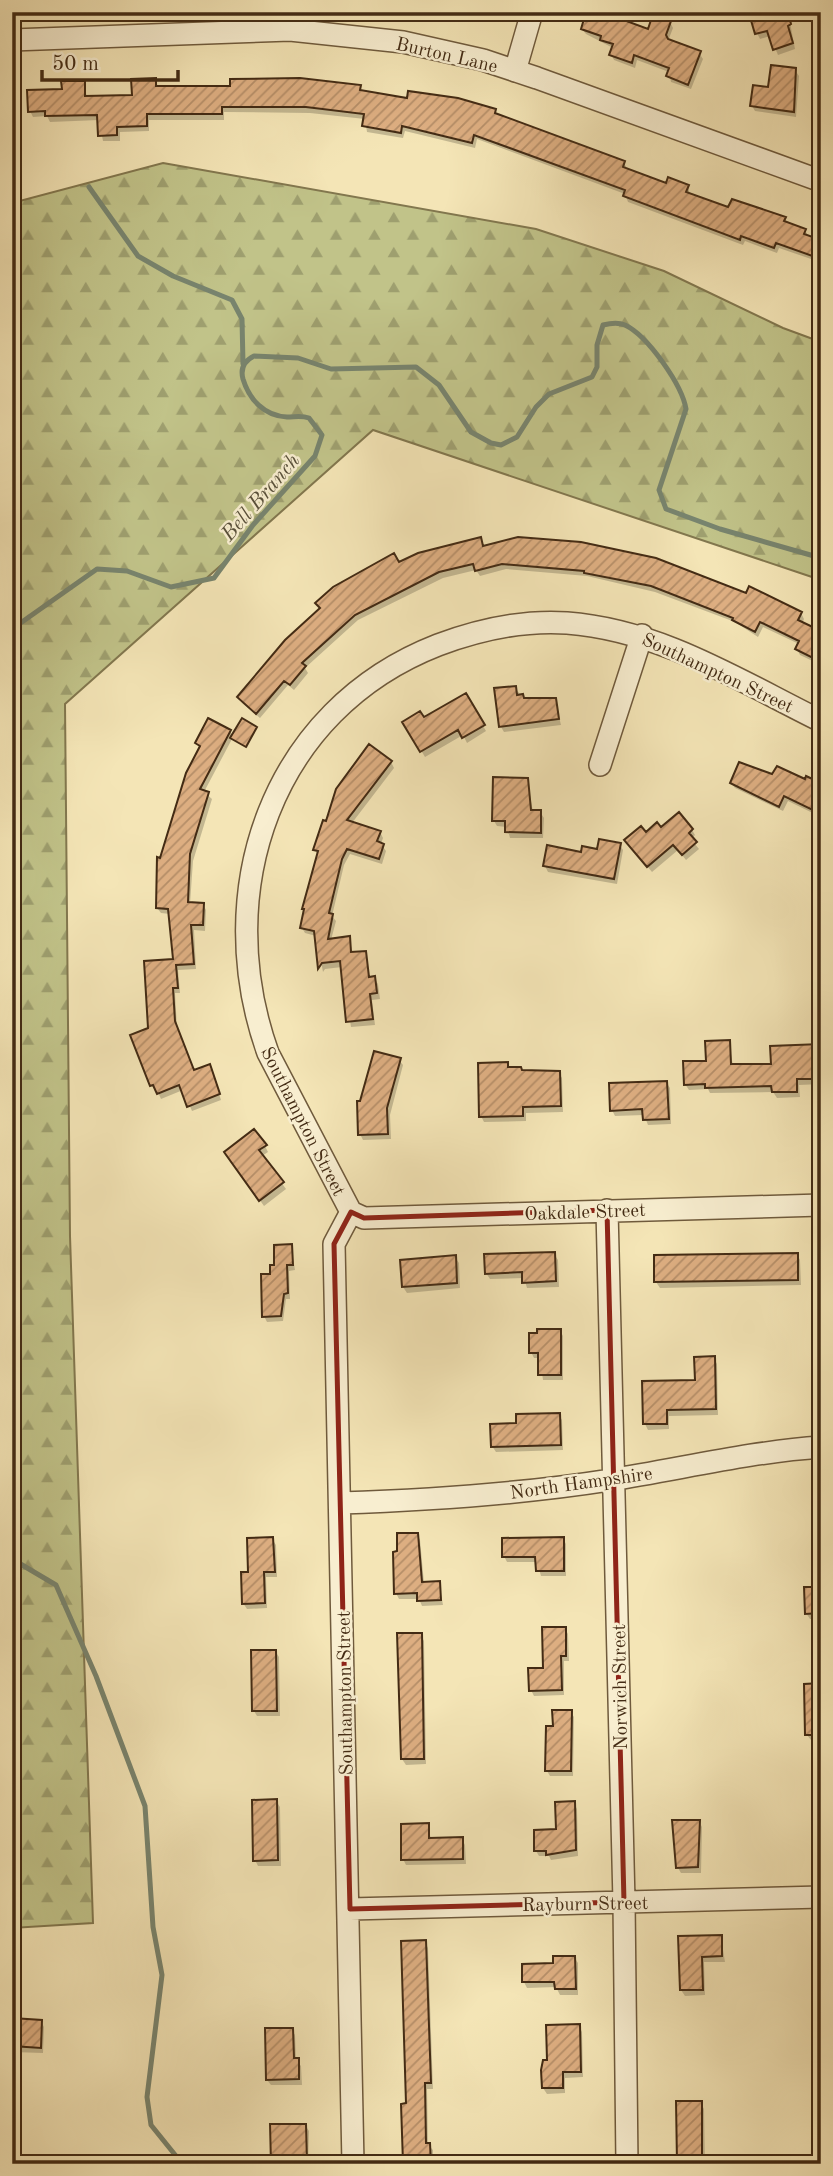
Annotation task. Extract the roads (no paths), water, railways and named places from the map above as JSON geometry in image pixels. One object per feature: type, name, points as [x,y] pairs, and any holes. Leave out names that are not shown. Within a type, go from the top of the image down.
[{"type":"street","points":[[516,71],[533,12]]},
{"type":"street","name":"Burton Lane","points":[[12,40],[244,30],[311,31],[403,42],[483,60],[821,181]]},
{"type":"street","name":"Southampton Street","points":[[353,2164],[350,1909],[334,1244],[351,1212],[268,1053],[251,996],[245,938],[248,889],[258,841],[275,794],[303,748],[335,711],[380,675],[424,651],[478,632],[533,623],[587,625],[642,635],[821,721]]},
{"type":"street","points":[[600,765],[642,635]]},
{"type":"street","name":"Oakdale Street","points":[[351,1212],[365,1217],[821,1205]]},
{"type":"street","name":"Norwich Street","points":[[607,1210],[624,1902],[626,2164]]},
{"type":"street","name":"North Hampshire","points":[[340,1503],[484,1495],[615,1479],[699,1462],[821,1447]]},
{"type":"street","name":"Rayburn Street","points":[[350,1909],[821,1898]]},
{"type":"waterway","points":[[89,187],[138,256],[173,276],[232,300],[242,319],[243,364]]},
{"type":"waterway","name":"Bell Branch","points":[[12,629],[97,569],[127,571],[171,587],[214,578],[253,525],[315,456],[322,435],[309,418],[279,416],[265,410],[253,400],[242,371],[245,363],[254,356],[298,358],[331,369],[416,367],[439,385],[471,432],[491,443],[501,445],[517,437],[536,407],[549,394],[592,377],[597,367],[597,345],[603,325],[612,323],[625,325],[644,339],[671,375],[686,409],[659,490],[666,509],[720,529],[821,558]]},
{"type":"waterway","points":[[12,1559],[56,1585],[96,1676],[145,1806],[153,1927],[162,1975],[147,2097],[151,2125],[176,2156],[172,2164]]}]
